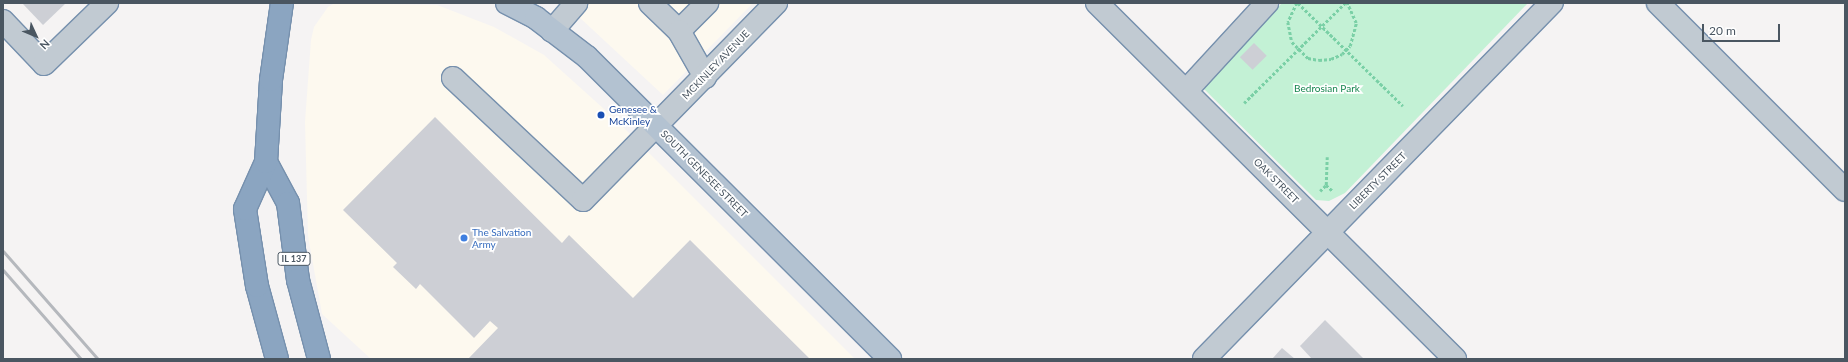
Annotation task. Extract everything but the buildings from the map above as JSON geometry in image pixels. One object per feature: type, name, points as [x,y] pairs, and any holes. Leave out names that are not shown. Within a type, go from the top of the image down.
[{"type":"highway","points":[[277,359],[257,286],[245,209],[266,162],[270,80],[282,3]]},
{"type":"highway","name":"IL 137","points":[[266,162],[288,203],[298,280],[319,359]]},
{"type":"main road","name":"SOUTH GENESEE STREET","points":[[518,5],[587,58],[890,359]]},
{"type":"street","points":[[3,21],[44,64],[107,3]]},
{"type":"street","points":[[552,31],[576,3]]},
{"type":"street","points":[[650,3],[678,31],[705,77]]},
{"type":"street","points":[[678,31],[707,3]]},
{"type":"street","name":"OAK STREET","points":[[1097,3],[1455,359]]},
{"type":"street","points":[[1186,91],[1267,3]]},
{"type":"street","name":"LIBERTY STREET","points":[[1204,359],[1552,3]]},
{"type":"street","points":[[1658,3],[1845,190]]},
{"type":"street","name":"MCKINLEY AVENUE","points":[[453,78],[584,200],[705,77],[764,7]]},
{"type":"path","points":[[1244,103],[1299,51],[1322,27],[1346,3],[1356,23],[1355,35],[1346,50],[1331,59],[1319,60],[1308,58],[1299,51],[1288,32],[1288,22],[1298,3],[1322,27],[1346,50],[1403,106]]},
{"type":"path","points":[[1326,185],[1327,157]]},
{"type":"shaded area","points":[[335,3],[437,5],[494,27],[544,55],[614,118],[855,359],[371,359],[322,314],[308,236],[305,122],[311,40],[314,27],[328,7]]},
{"type":"shaded area","points":[[564,3],[753,3],[663,95]]},
{"type":"green space","name":"Bedrosian Park","points":[[1282,3],[1528,3],[1345,193],[1329,201],[1316,200],[1201,86]]},
{"type":"railway","points":[[3,251],[98,359]]},
{"type":"railway","points":[[3,270],[81,359]]},
{"type":"place","name":"Genesee & McKinley","points":[[601,115]]},
{"type":"place","name":"The Salvation Army","points":[[464,238]]}]
